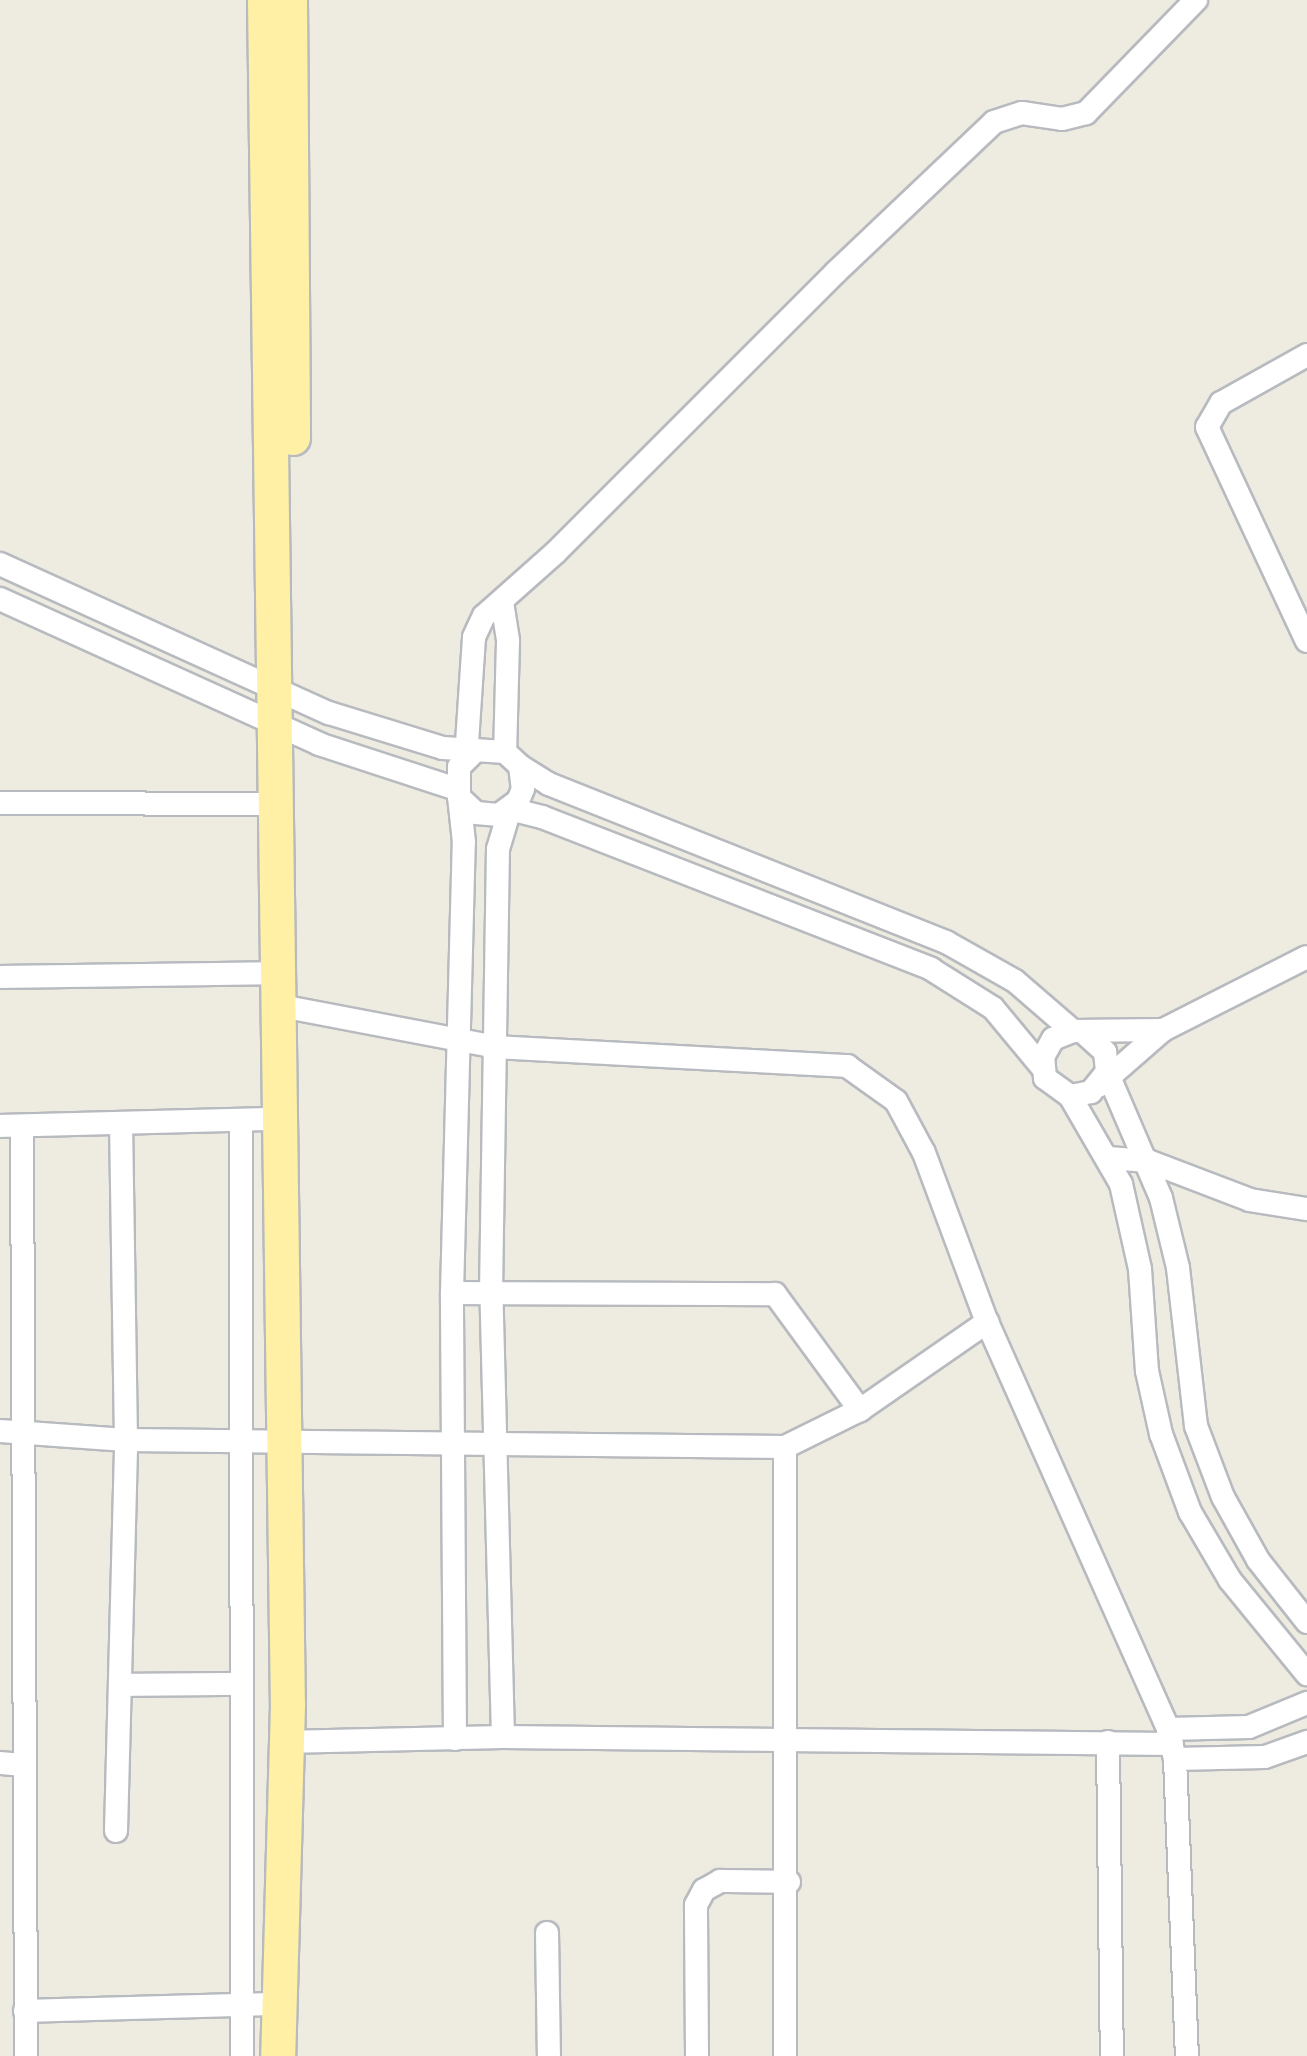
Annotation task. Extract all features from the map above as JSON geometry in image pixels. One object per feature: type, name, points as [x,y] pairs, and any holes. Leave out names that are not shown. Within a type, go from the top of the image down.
[{"type":"main road","points":[[265,0],[270,625],[277,689],[276,1119],[284,1742],[278,2056]]},
{"type":"main road","points":[[277,689],[288,641],[291,563],[295,345],[290,0]]},
{"type":"street","points":[[455,1739],[457,1443],[452,1293],[464,842],[458,793],[470,753],[474,637],[484,616],[502,602],[986,128],[1012,114],[1062,119],[1086,113],[1196,0]]},
{"type":"street","points":[[1307,355],[1221,403],[1207,427],[1307,641]]},
{"type":"street","points":[[0,564],[329,713],[443,748],[512,759],[549,784],[946,942],[1015,981],[1105,1052],[1105,1079],[1148,1161],[1178,1268],[1196,1426],[1223,1497],[1258,1560],[1307,1622]]},
{"type":"street","points":[[0,599],[319,744],[458,793],[476,813],[499,815],[510,809],[931,969],[993,1008],[1042,1067],[1051,1087],[1070,1096],[1108,1158],[1133,1229],[1147,1371],[1161,1434],[1190,1512],[1230,1580],[1307,1674]]},
{"type":"street","points":[[502,602],[508,641],[512,759],[523,789],[510,809],[498,849],[491,1293],[498,1444],[503,1737]]},
{"type":"street","points":[[0,803],[277,804]]},
{"type":"street","points":[[1070,1096],[1105,1079],[1163,1030],[1307,957]]},
{"type":"street","points":[[0,977],[277,989],[496,1047],[847,1066],[896,1101],[924,1153],[987,1322],[1172,1744],[1187,2056]]},
{"type":"street","points":[[1042,1067],[1053,1039],[1078,1032],[1163,1030]]},
{"type":"street","points":[[26,2056],[23,1765],[11,1431],[11,1126],[276,1119]]},
{"type":"street","points":[[241,1120],[242,2056]]},
{"type":"street","points":[[116,1831],[126,1440],[121,1123]]},
{"type":"street","points":[[1108,1158],[1148,1161],[1250,1200],[1307,1209]]},
{"type":"street","points":[[452,1293],[775,1294],[860,1410]]},
{"type":"street","points":[[11,1431],[126,1440],[785,1447],[860,1410],[987,1322]]},
{"type":"street","points":[[785,1447],[789,1882],[785,2056]]},
{"type":"street","points":[[121,1685],[241,1684]]},
{"type":"street","points":[[1172,1744],[1249,1727],[1307,1703]]},
{"type":"street","points":[[284,1742],[503,1737],[1108,1742],[1172,1744],[1265,1757],[1307,1742]]},
{"type":"street","points":[[1108,1742],[1112,2056]]},
{"type":"street","points":[[0,1763],[23,1765]]},
{"type":"street","points":[[697,2056],[696,1905],[704,1890],[720,1881],[789,1882]]},
{"type":"street","points":[[547,1933],[549,2056]]},
{"type":"street","points":[[25,2011],[279,2004]]}]
